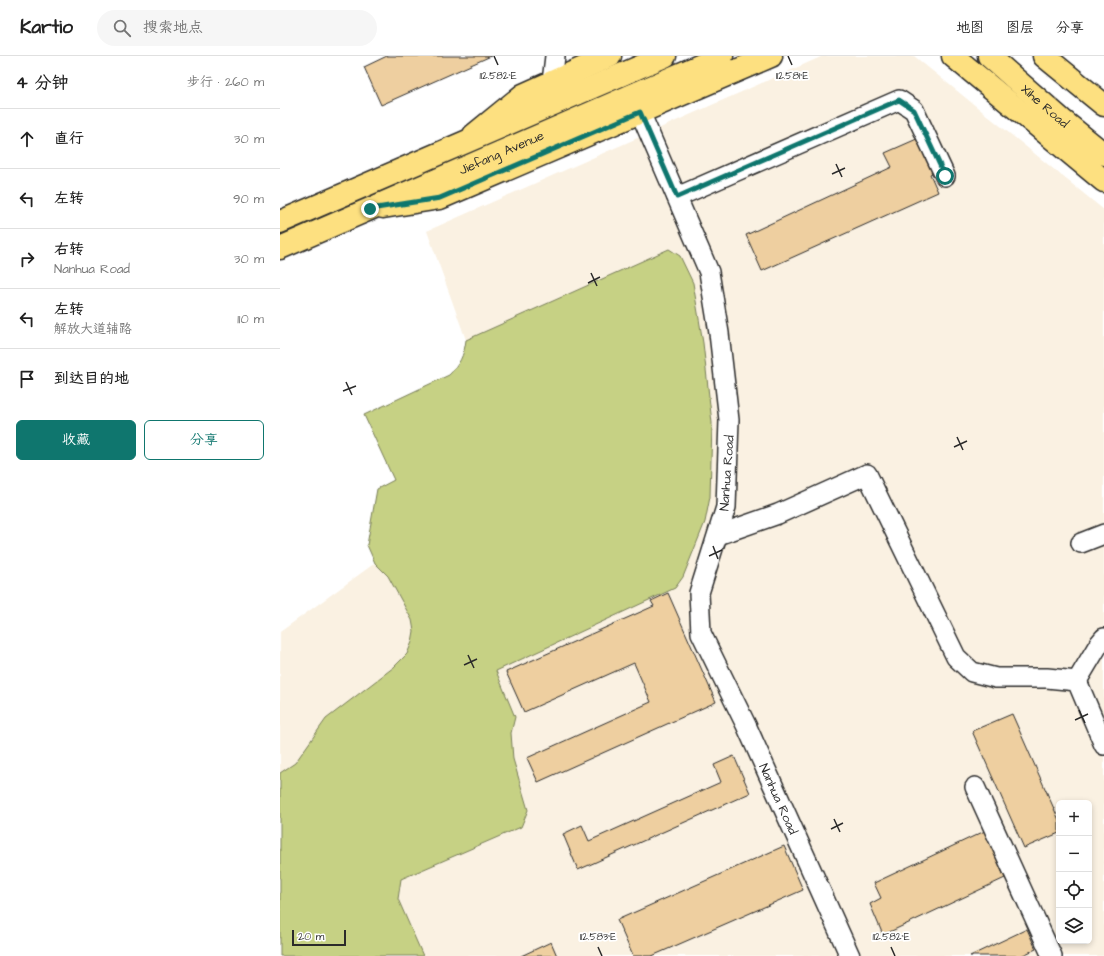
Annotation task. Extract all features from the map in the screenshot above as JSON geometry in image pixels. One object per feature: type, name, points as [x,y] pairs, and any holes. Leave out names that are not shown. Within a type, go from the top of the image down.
[{"type":"main road","points":[[469,140],[523,95],[610,56]]},
{"type":"main road","name":"Jiefang Avenue","points":[[280,222],[665,56]]},
{"type":"main road","name":"Jiefang Avenue","points":[[280,248],[722,56]]},
{"type":"main road","points":[[370,209],[440,198],[771,56]]},
{"type":"main road","points":[[953,56],[1104,181]]},
{"type":"main road","name":"Xihe Road","points":[[989,56],[1062,120],[1104,154]]},
{"type":"main road","name":"Xihe Road","points":[[1009,56],[1104,137]]},
{"type":"main road","points":[[1044,56],[1104,105]]},
{"type":"lane","points":[[552,82],[555,56]]},
{"type":"lane","points":[[677,197],[899,100],[914,110],[945,176]]},
{"type":"lane","name":"Nanhua Road","points":[[640,112],[709,272],[719,333],[729,420],[726,507],[699,593],[701,633],[746,725],[850,956]]},
{"type":"lane","points":[[718,535],[778,514],[867,474],[956,657],[972,672],[996,678],[1047,678],[1077,681]]},
{"type":"lane","points":[[1081,543],[1104,534]]},
{"type":"lane","points":[[1077,681],[1098,644],[1104,638]]},
{"type":"lane","points":[[1077,681],[1104,745]]},
{"type":"lane","points":[[975,786],[1052,956]]},
{"type":"shaded area","points":[[823,56],[914,56],[1104,210],[1104,956],[280,956],[280,632],[375,563],[367,545],[377,489],[394,480],[364,415],[449,375],[459,365],[465,352],[466,340],[427,231]]},
{"type":"green space","points":[[669,249],[680,256],[693,283],[703,343],[712,423],[710,497],[705,522],[683,577],[675,588],[496,671],[515,717],[511,733],[513,759],[528,810],[521,827],[401,879],[398,899],[423,956],[280,956],[280,773],[295,763],[326,719],[394,667],[407,654],[412,642],[414,631],[412,620],[388,576],[375,563],[367,545],[377,489],[394,480],[364,415],[449,375],[456,368],[460,360],[464,351],[466,340]]},
{"type":"building","points":[[387,56],[491,56],[381,105],[364,67]]},
{"type":"building","points":[[919,138],[934,172],[930,174],[938,192],[762,271],[746,235],[892,167],[885,153]]},
{"type":"building","points":[[668,593],[716,702],[538,782],[527,758],[651,702],[634,663],[524,712],[506,672],[654,606],[651,601]]},
{"type":"building","points":[[1012,714],[1056,813],[1056,834],[1024,848],[972,731]]},
{"type":"building","points":[[734,756],[750,793],[578,870],[563,834],[582,825],[589,841],[721,782],[714,765]]},
{"type":"building","points":[[987,830],[1004,865],[1000,867],[1005,878],[883,935],[870,904],[881,898],[874,883]]},
{"type":"building","points":[[784,846],[803,890],[652,956],[633,956],[617,920]]},
{"type":"building","points":[[1027,929],[1036,949],[1021,956],[970,956]]},
{"type":"building","points":[[551,942],[557,956],[521,956]]},
{"type":"route","points":[[370,209],[440,198],[640,112],[677,197],[899,100],[914,110],[945,176]]}]
